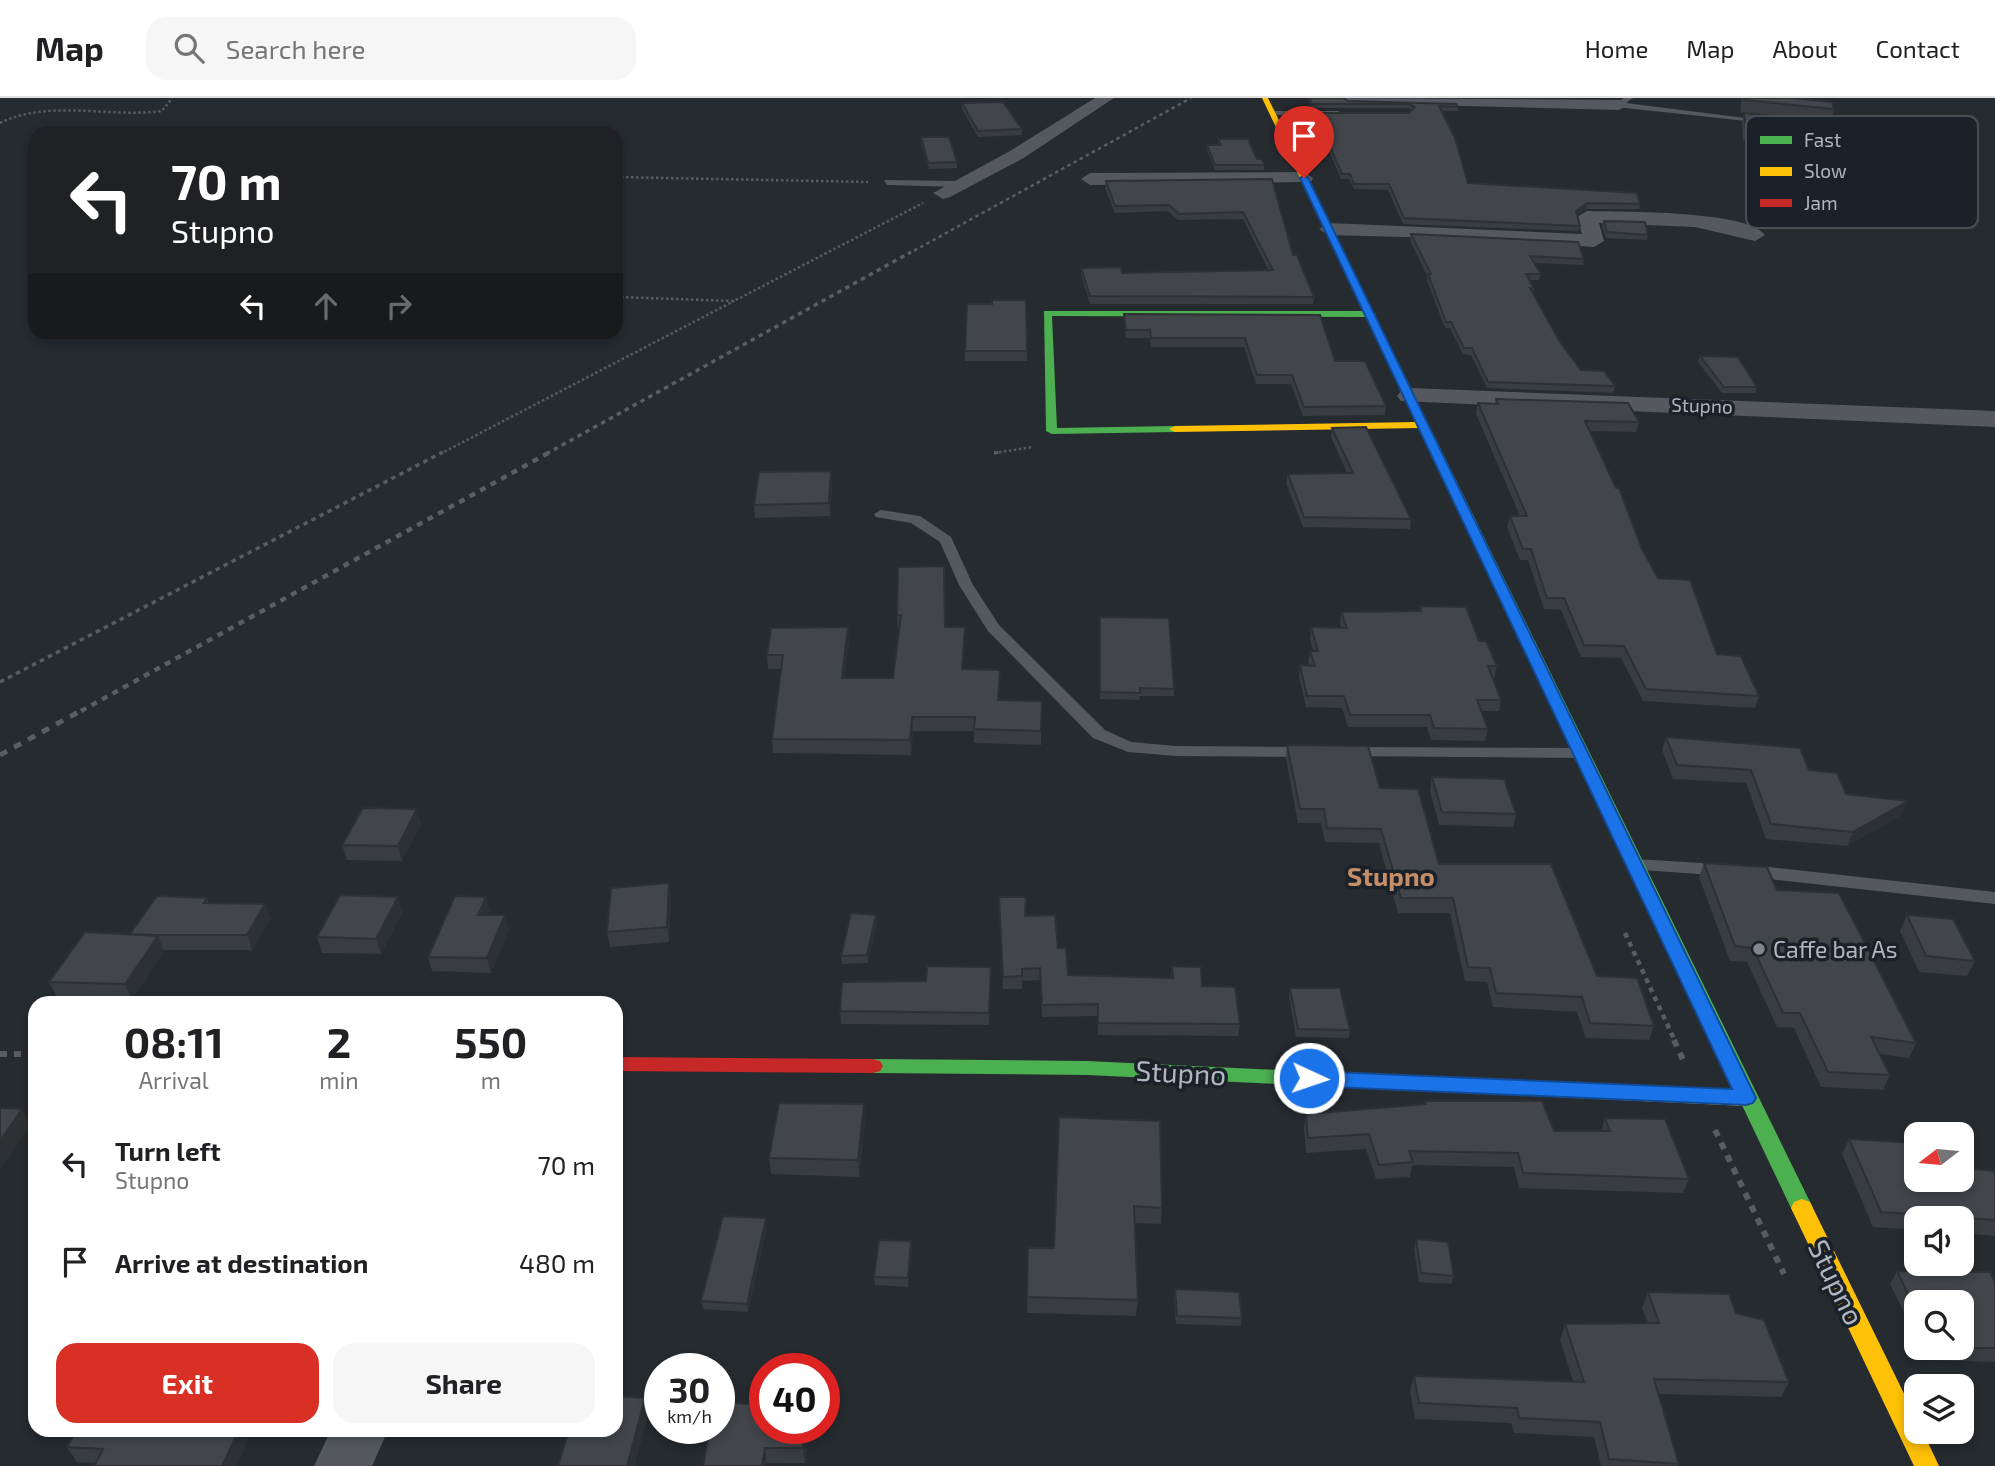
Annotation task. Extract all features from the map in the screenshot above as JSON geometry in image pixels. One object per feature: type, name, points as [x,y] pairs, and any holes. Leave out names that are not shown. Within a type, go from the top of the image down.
[{"type":"main road","name":"Stupno","points":[[1268,105],[1371,314],[1746,1098],[1927,1466]]},
{"type":"main road","points":[[1371,314],[1047,313],[1052,432],[1424,425]]},
{"type":"main road","name":"Stupno","points":[[623,1064],[1087,1068],[1746,1098]]},
{"type":"street","points":[[943,193],[1016,155],[1106,98]]},
{"type":"street","points":[[1345,106],[1624,102]]},
{"type":"street","points":[[1090,179],[1304,178]]},
{"type":"street","points":[[1329,229],[1475,233],[1594,241],[1587,217],[1686,222],[1741,229],[1755,235]]},
{"type":"street","name":"Stupno","points":[[1409,396],[1995,419]]},
{"type":"street","points":[[343,1466],[357,1437]]},
{"type":"lane","points":[[1624,102],[1746,118]]},
{"type":"lane","points":[[1268,105],[1345,106]]},
{"type":"lane","points":[[887,182],[960,184]]},
{"type":"lane","points":[[881,514],[915,519],[946,540],[966,585],[993,628],[1099,734],[1128,747],[1176,751],[1581,753]]},
{"type":"lane","points":[[1635,865],[1768,873],[1995,898]]},
{"type":"path","points":[[0,123],[9,117],[32,113],[155,113],[162,111],[173,98]]},
{"type":"path","points":[[623,177],[887,182]]},
{"type":"path","points":[[0,682],[943,193]]},
{"type":"path","points":[[623,297],[734,301]]},
{"type":"path","points":[[0,1054],[28,1054]]},
{"type":"building","points":[[1310,98],[1456,104],[1458,107],[1439,106],[1455,138],[1468,183],[1637,193],[1640,204],[1587,203],[1576,211],[1580,226],[1404,218],[1389,184],[1354,184],[1350,174],[1342,174],[1315,113],[1409,113],[1415,107],[1409,104],[1311,104]]},
{"type":"building","points":[[1791,98],[1832,102],[1834,109],[1744,100]]},
{"type":"building","points":[[1003,102],[1022,129],[978,131],[962,103]]},
{"type":"building","points":[[1744,113],[1774,116],[1746,116],[1746,130]]},
{"type":"building","points":[[921,137],[949,137],[957,162],[928,163]]},
{"type":"building","points":[[1218,139],[1248,139],[1257,159],[1262,159],[1264,165],[1215,165],[1207,145],[1221,145]]},
{"type":"building","points":[[1272,179],[1293,255],[1297,255],[1314,297],[1090,296],[1081,268],[1120,267],[1122,273],[1273,270],[1243,212],[1179,214],[1169,205],[1115,206],[1106,181]]},
{"type":"building","points":[[1604,221],[1645,222],[1648,235],[1607,232]]},
{"type":"building","points":[[1411,234],[1578,242],[1584,259],[1530,256],[1541,274],[1526,274],[1534,288],[1530,288],[1560,342],[1581,370],[1604,371],[1615,386],[1488,382],[1472,348],[1464,348],[1451,322],[1446,322],[1428,274],[1431,274]]},
{"type":"building","points":[[992,300],[1026,300],[1027,351],[965,351],[967,304],[992,304]]},
{"type":"building","points":[[1124,314],[1320,315],[1335,361],[1365,361],[1386,406],[1304,407],[1292,375],[1257,375],[1245,338],[1151,338],[1150,330],[1126,330]]},
{"type":"building","points":[[1700,356],[1738,357],[1757,387],[1724,387]]},
{"type":"building","points":[[1496,399],[1628,403],[1639,422],[1585,421],[1616,488],[1619,488],[1642,549],[1658,578],[1690,580],[1717,654],[1741,656],[1759,696],[1646,689],[1624,646],[1584,645],[1564,598],[1547,598],[1531,549],[1523,549],[1510,516],[1527,516],[1478,403],[1498,404]]},
{"type":"building","points":[[1366,427],[1411,519],[1304,517],[1288,474],[1353,473],[1332,428]]},
{"type":"building","points":[[831,471],[829,503],[754,505],[759,472]]},
{"type":"building","points":[[944,566],[945,627],[965,627],[962,669],[1000,670],[998,700],[1042,701],[1041,731],[974,729],[975,717],[912,717],[910,740],[772,739],[783,655],[767,655],[771,628],[848,627],[842,678],[893,678],[901,615],[897,616],[898,567]]},
{"type":"building","points":[[1420,606],[1466,607],[1479,641],[1486,641],[1497,666],[1488,666],[1501,700],[1477,700],[1488,729],[1434,728],[1430,715],[1350,715],[1344,696],[1307,696],[1300,665],[1315,666],[1310,651],[1318,651],[1311,627],[1347,628],[1341,612],[1421,611]]},
{"type":"building","points":[[1100,617],[1169,618],[1174,689],[1140,688],[1140,693],[1100,692]]},
{"type":"building","points":[[1666,737],[1800,748],[1809,770],[1837,773],[1846,794],[1908,801],[1853,832],[1771,824],[1751,770],[1677,765]]},
{"type":"building","points":[[1287,745],[1368,746],[1380,788],[1418,789],[1439,864],[1551,864],[1597,976],[1637,978],[1654,1026],[1590,1023],[1582,997],[1496,993],[1490,968],[1468,967],[1453,898],[1401,898],[1381,829],[1327,828],[1324,809],[1300,809]]},
{"type":"building","points":[[1432,777],[1504,779],[1516,814],[1442,812]]},
{"type":"building","points":[[363,808],[417,809],[398,846],[342,845]]},
{"type":"building","points":[[1704,863],[1767,867],[1777,890],[1839,893],[1916,1043],[1871,1037],[1890,1075],[1828,1072],[1800,1013],[1783,1013],[1753,948],[1735,946]]},
{"type":"building","points":[[669,883],[667,927],[607,932],[611,888]]},
{"type":"building","points":[[340,895],[398,897],[376,939],[317,937]]},
{"type":"building","points":[[157,896],[207,898],[204,903],[265,904],[247,935],[130,934]]},
{"type":"building","points":[[455,896],[486,897],[478,915],[505,915],[487,958],[428,957]]},
{"type":"building","points":[[999,897],[1026,897],[1025,916],[1055,915],[1058,948],[1066,948],[1068,975],[1173,978],[1172,966],[1201,967],[1202,986],[1235,987],[1240,1024],[1098,1023],[1098,1004],[1042,1005],[1040,968],[1022,969],[1022,976],[1003,977]]},
{"type":"building","points":[[851,913],[876,915],[867,955],[841,956]]},
{"type":"building","points":[[1907,915],[1953,919],[1975,961],[1926,956]]},
{"type":"building","points":[[85,932],[158,936],[125,984],[49,982]]},
{"type":"building","points":[[927,966],[991,967],[989,1013],[840,1011],[842,982],[926,981]]},
{"type":"building","points":[[1290,988],[1340,988],[1350,1030],[1298,1029]]},
{"type":"building","points":[[1425,1101],[1542,1101],[1554,1131],[1610,1131],[1605,1118],[1665,1119],[1689,1179],[1523,1173],[1518,1153],[1409,1151],[1413,1162],[1379,1165],[1369,1134],[1308,1138],[1306,1114],[1426,1104]]},
{"type":"building","points":[[779,1103],[864,1104],[858,1160],[769,1158]]},
{"type":"building","points":[[0,1108],[22,1109],[0,1141]]},
{"type":"building","points":[[1059,1117],[1160,1121],[1162,1208],[1134,1206],[1138,1300],[1027,1297],[1028,1248],[1054,1248]]},
{"type":"building","points":[[1849,1139],[1904,1142],[1904,1192],[1974,1192],[1974,1169],[1995,1171],[1995,1220],[1974,1219],[1974,1206],[1904,1206],[1904,1214],[1881,1212]]},
{"type":"building","points":[[723,1216],[766,1218],[747,1304],[701,1301]]},
{"type":"building","points":[[1416,1239],[1448,1242],[1454,1276],[1421,1273]]},
{"type":"building","points":[[879,1240],[911,1241],[908,1278],[874,1277]]},
{"type":"building","points":[[1897,1271],[1904,1271],[1904,1276],[1974,1276],[1974,1272],[1990,1272],[1995,1282],[1995,1348],[1974,1348],[1974,1290],[1906,1290]]},
{"type":"building","points":[[1175,1289],[1239,1292],[1242,1318],[1177,1316]]},
{"type":"building","points":[[1648,1292],[1729,1294],[1736,1313],[1764,1320],[1789,1382],[1654,1379],[1679,1464],[1609,1459],[1600,1422],[1519,1418],[1517,1408],[1419,1403],[1414,1376],[1584,1382],[1565,1324],[1659,1323]]},
{"type":"building","points":[[623,1396],[644,1398],[644,1402],[627,1466],[558,1466],[567,1437],[623,1437]]},
{"type":"building","points":[[735,1403],[749,1404],[749,1444],[803,1444],[803,1448],[765,1448],[762,1466],[703,1466],[707,1444],[735,1444]]},
{"type":"building","points":[[73,1437],[236,1437],[222,1466],[94,1466],[103,1449],[67,1447]]},
{"type":"railway","points":[[908,254],[1191,98]]},
{"type":"railway","points":[[546,454],[911,252]]},
{"type":"railway","points":[[81,711],[550,452]]},
{"type":"railway","points":[[0,755],[84,709]]},
{"type":"traffic: fast","points":[[1175,429],[1052,431],[1047,313],[1371,314]]},
{"type":"traffic: fast","points":[[1470,521],[1802,1208]]},
{"type":"traffic: fast","points":[[873,1066],[1087,1068],[1300,1078]]},
{"type":"traffic: slow","points":[[1265,98],[1470,521]]},
{"type":"traffic: slow","points":[[1175,429],[1424,425]]},
{"type":"traffic: slow","points":[[1300,1078],[1746,1098]]},
{"type":"traffic: slow","points":[[1802,1208],[1927,1466]]},
{"type":"traffic: jam","points":[[623,1064],[873,1066]]},
{"type":"place","name":"Caffe bar As","points":[[1759,949]]},
{"type":"district","name":"Stupno","points":[[1391,875]]},
{"type":"route","points":[[1304,178],[1746,1098],[1309,1078]]}]
